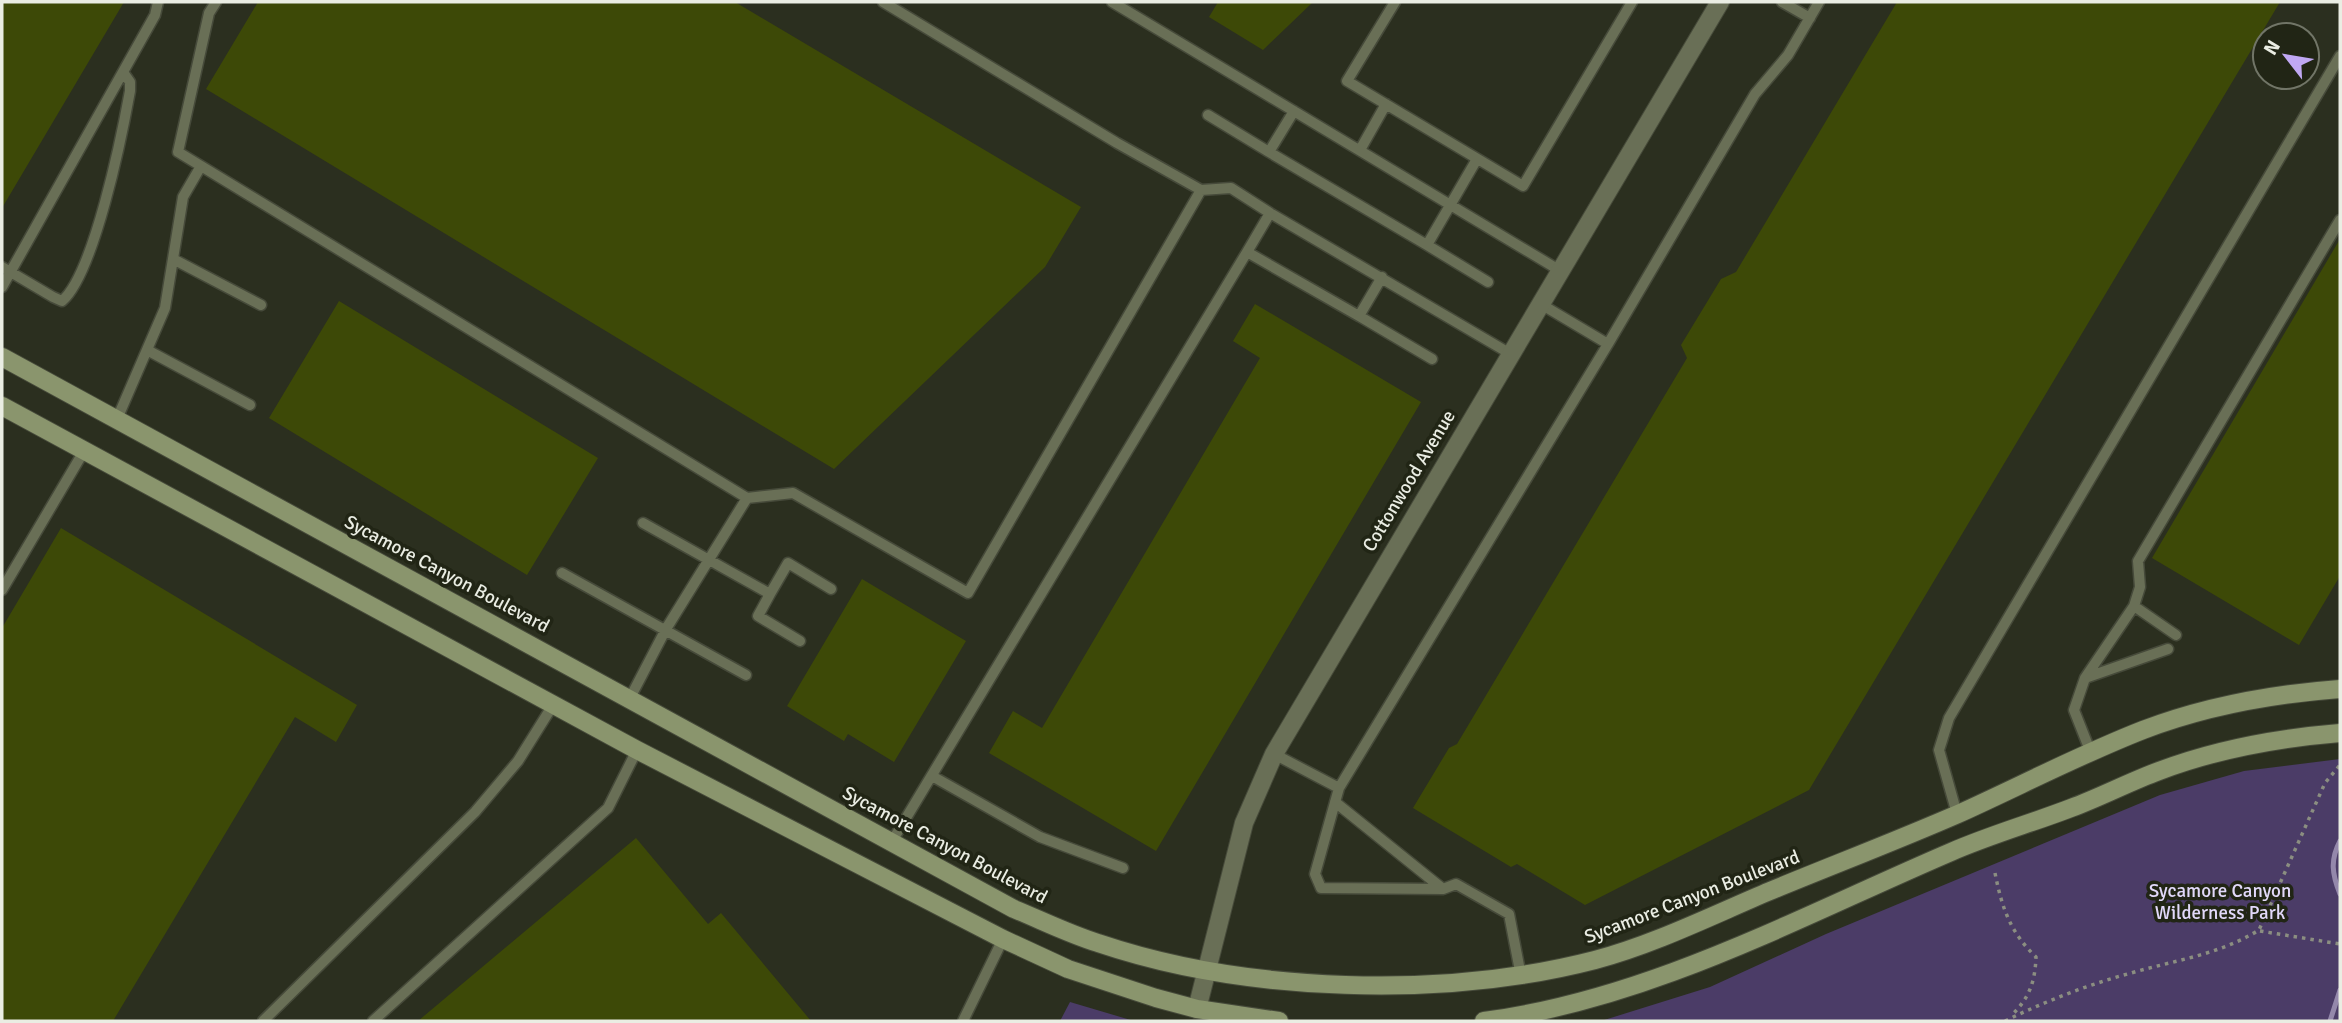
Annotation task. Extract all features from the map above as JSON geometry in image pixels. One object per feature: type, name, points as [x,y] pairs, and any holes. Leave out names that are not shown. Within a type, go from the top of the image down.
[{"type":"main road","name":"Sycamore Canyon Boulevard","points":[[2,357],[1014,909],[1098,944],[1206,970],[1313,982],[1419,986],[1521,976],[1598,959],[1957,814],[2145,730],[2213,709],[2289,693],[2340,689]]},
{"type":"main road","points":[[2,406],[637,750],[1003,939],[1068,969],[1197,1009],[1279,1021]]},
{"type":"main road","points":[[1484,1021],[1605,996],[1696,964],[1955,850],[2073,808],[2159,771],[2224,751],[2295,736],[2340,733]]},
{"type":"street","name":"Cottonwood Avenue","points":[[1197,1009],[1244,823],[1274,754],[1509,353],[1720,2]]},
{"type":"lane","points":[[2,287],[6,270],[123,72],[155,15],[158,2]]},
{"type":"lane","points":[[216,2],[209,13],[178,152],[747,498],[793,493],[968,593],[1201,190]]},
{"type":"lane","points":[[883,2],[1116,143],[1201,190],[1231,188],[1509,353]]},
{"type":"lane","points":[[1112,2],[1559,270]]},
{"type":"lane","points":[[1395,2],[1347,81],[1523,186],[1632,2]]},
{"type":"lane","points":[[1782,2],[1810,18]]},
{"type":"lane","points":[[1521,976],[1509,914],[1456,884],[1443,889],[1321,888],[1315,874],[1339,788],[1608,344],[1755,94],[1788,55],[1819,2]]},
{"type":"lane","points":[[1957,814],[1939,750],[1948,718],[2340,56]]},
{"type":"lane","points":[[6,270],[62,301],[67,296],[86,258],[112,178],[130,91],[130,82],[123,72]]},
{"type":"lane","points":[[1360,150],[1386,104]]},
{"type":"lane","points":[[1269,152],[1294,111]]},
{"type":"lane","points":[[1208,115],[1488,282]]},
{"type":"lane","points":[[1427,245],[1477,159]]},
{"type":"lane","points":[[117,419],[165,308],[183,197],[201,166]]},
{"type":"lane","points":[[891,843],[1270,213]]},
{"type":"lane","points":[[2091,753],[2074,710],[2085,678],[2134,606],[2140,587],[2138,561],[2340,220]]},
{"type":"lane","points":[[1247,252],[1432,359]]},
{"type":"lane","points":[[173,259],[261,305]]},
{"type":"lane","points":[[1359,316],[1381,277]]},
{"type":"lane","points":[[1539,303],[1608,344]]},
{"type":"lane","points":[[147,350],[250,405]]},
{"type":"lane","points":[[2,590],[84,451]]},
{"type":"lane","points":[[630,698],[666,629],[747,498]]},
{"type":"lane","points":[[643,523],[770,594]]},
{"type":"lane","points":[[800,641],[758,616],[788,563],[831,589]]},
{"type":"lane","points":[[562,573],[746,676]]},
{"type":"lane","points":[[2134,606],[2176,635]]},
{"type":"lane","points":[[2085,678],[2168,649]]},
{"type":"lane","points":[[263,1021],[475,812],[518,761],[553,705]]},
{"type":"lane","points":[[373,1021],[608,808],[637,750]]},
{"type":"lane","points":[[1274,754],[1339,788]]},
{"type":"lane","points":[[932,776],[1040,837],[1123,869]]},
{"type":"lane","points":[[1335,802],[1443,889]]},
{"type":"lane","points":[[963,1021],[1003,939]]},
{"type":"path","points":[[2006,1021],[2048,999],[2132,972],[2192,960],[2241,941],[2259,930],[2325,783],[2340,765]]},
{"type":"path","points":[[1995,873],[2002,909],[2017,938],[2035,957],[2035,981],[2025,1002],[2006,1021]]},
{"type":"path","points":[[2259,930],[2340,944]]},
{"type":"green space","name":"Sycamore Canyon Wilderness Park","points":[[2340,759],[2340,1021],[1601,1021],[1710,987],[1826,934],[2160,795],[2244,771]]},
{"type":"green space","points":[[1070,1002],[1134,1021],[1060,1021]]},
{"type":"building","points":[[2,2],[124,2],[2,208]]},
{"type":"building","points":[[258,2],[735,2],[1081,207],[1045,267],[834,469],[206,89]]},
{"type":"building","points":[[1218,2],[1313,2],[1263,50],[1209,17]]},
{"type":"building","points":[[1897,2],[2280,2],[2269,21],[2251,21],[2251,51],[1809,790],[1585,905],[1517,864],[1511,867],[1413,808],[1449,748],[1457,744],[1687,358],[1681,345],[1721,279],[1736,272]]},
{"type":"building","points":[[2340,239],[2340,576],[2299,645],[2152,558]]},
{"type":"building","points":[[339,301],[598,458],[527,575],[269,418]]},
{"type":"building","points":[[1255,304],[1421,402],[1156,851],[989,753],[1013,711],[1042,728],[1260,358],[1233,341]]},
{"type":"building","points":[[61,528],[357,705],[336,742],[295,717],[113,1021],[2,1021],[2,628]]},
{"type":"building","points":[[862,579],[966,641],[894,762],[848,734],[844,741],[787,706]]},
{"type":"building","points":[[636,838],[708,924],[721,913],[811,1021],[418,1021]]},
{"type":"waterway","points":[[2340,841],[2333,867],[2340,894]]},
{"type":"waterway","points":[[2330,1021],[2340,990]]}]
